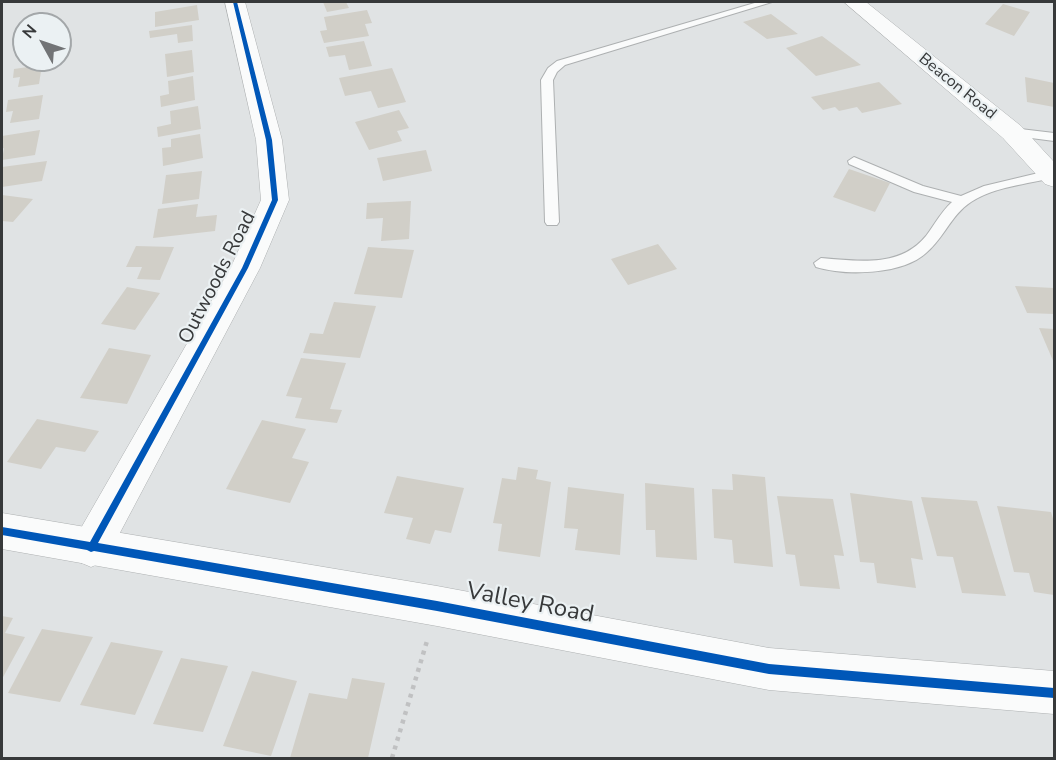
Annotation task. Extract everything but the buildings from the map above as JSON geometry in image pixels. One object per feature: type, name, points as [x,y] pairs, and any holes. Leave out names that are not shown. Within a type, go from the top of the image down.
[{"type":"street","name":"Outwoods Road","points":[[91,548],[245,268],[276,200],[269,140],[235,2]]},
{"type":"street","name":"Beacon Road","points":[[854,2],[1012,132],[1053,176]]},
{"type":"street","name":"Valley Road","points":[[2,531],[437,606],[769,669],[1054,693]]},
{"type":"lane","points":[[552,222],[547,80],[552,70],[561,63],[767,2]]},
{"type":"lane","points":[[1012,132],[1054,137]]},
{"type":"lane","points":[[854,161],[920,189],[963,201]]},
{"type":"lane","points":[[820,263],[872,267],[902,262],[923,248],[950,210],[973,195],[1053,176]]},
{"type":"path","points":[[392,759],[437,606]]},
{"type":"cycle path","points":[[91,548],[245,268],[275,200],[269,140],[235,2]]},
{"type":"cycle path","points":[[2,531],[437,606],[769,669],[1054,693]]}]
